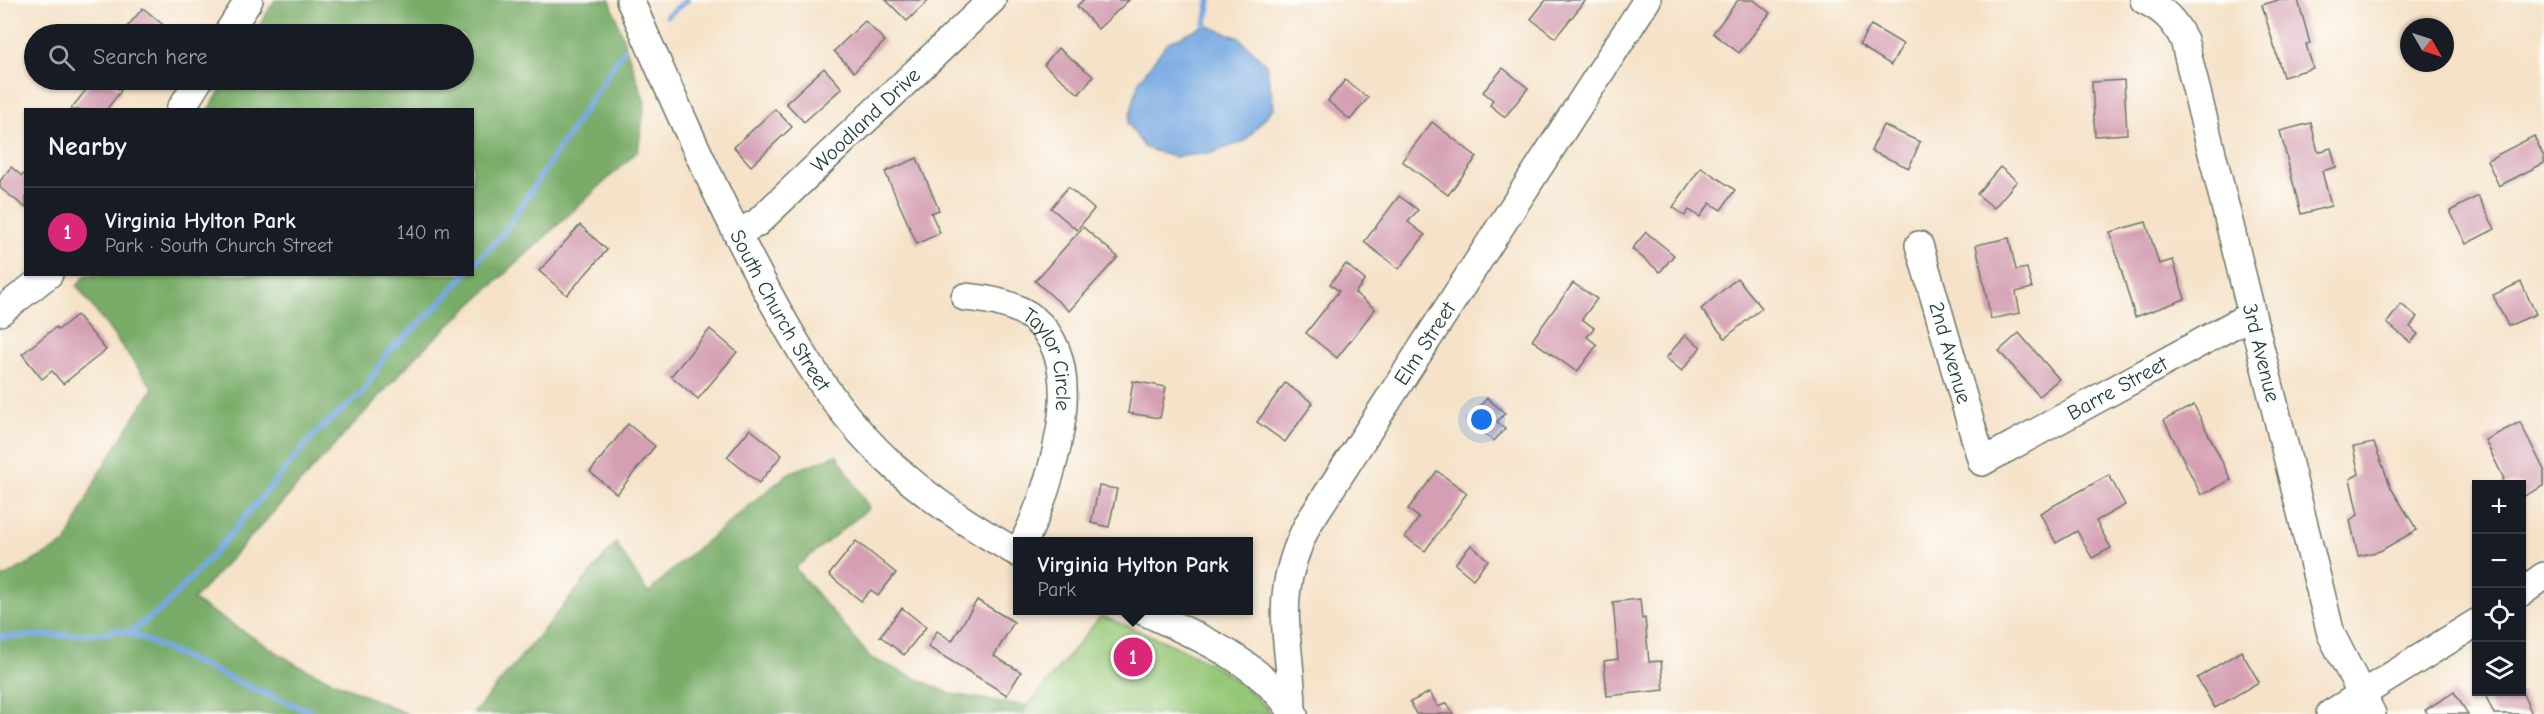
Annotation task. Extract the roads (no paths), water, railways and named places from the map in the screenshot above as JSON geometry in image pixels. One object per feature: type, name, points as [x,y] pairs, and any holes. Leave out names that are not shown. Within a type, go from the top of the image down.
[{"type":"street","name":"South Church Street","points":[[630,0],[674,102],[737,234],[804,358],[856,428],[884,458],[946,510],[1013,550]]},
{"type":"street","name":"Woodland Drive","points":[[737,234],[757,224],[992,0]]},
{"type":"street","name":"Elm Street","points":[[1293,712],[1284,598],[1290,564],[1304,532],[1341,469],[1647,0]]},
{"type":"street","name":"3rd Avenue","points":[[2144,0],[2163,10],[2175,23],[2184,40],[2331,634],[2367,705]]},
{"type":"street","points":[[232,24],[245,1]]},
{"type":"street","points":[[181,108],[193,90]]},
{"type":"street","name":"2nd Avenue","points":[[1919,245],[1982,462]]},
{"type":"street","points":[[0,312],[46,276]]},
{"type":"street","name":"Taylor Circle","points":[[965,297],[1002,303],[1035,320],[1055,351],[1061,369],[1063,387],[1058,444],[1041,505],[1026,537]]},
{"type":"street","name":"Barre Street","points":[[1982,462],[2251,315]]},
{"type":"street","points":[[2526,589],[2544,576]]},
{"type":"street","points":[[1151,615],[1232,655],[1265,681],[1293,712]]},
{"type":"street","points":[[2330,714],[2367,705],[2472,626]]},
{"type":"water","points":[[1205,25],[1239,38],[1266,64],[1274,107],[1245,141],[1211,153],[1173,157],[1144,147],[1128,123],[1139,81],[1167,43]]},
{"type":"waterway","points":[[667,16],[687,0]]},
{"type":"waterway","points":[[1205,25],[1210,0]]},
{"type":"waterway","points":[[474,265],[504,232],[623,51]]},
{"type":"waterway","points":[[130,633],[163,608],[215,552],[317,432],[362,393],[388,352],[432,312],[464,276]]},
{"type":"waterway","points":[[0,637],[99,634],[118,630],[130,633],[256,690],[318,714]]},
{"type":"place","name":"Virginia Hylton Park","points":[[1133,657]]}]
